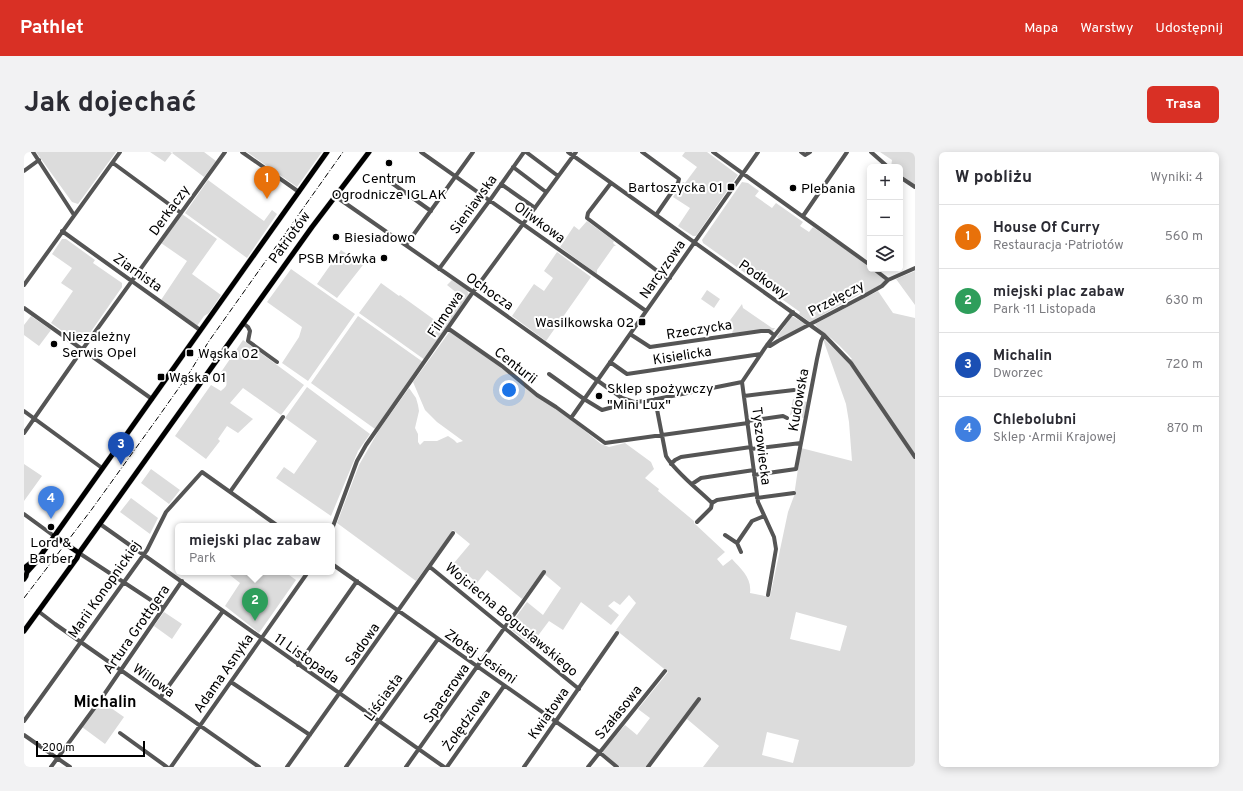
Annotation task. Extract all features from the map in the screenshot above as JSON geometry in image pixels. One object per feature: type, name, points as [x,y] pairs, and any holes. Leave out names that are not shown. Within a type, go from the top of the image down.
[{"type":"main road","name":"Patriotów","points":[[24,579],[26,576],[25,570],[37,558],[54,536],[327,152]]},
{"type":"main road","name":"Patriotów","points":[[24,631],[232,338],[334,196],[368,152]]},
{"type":"main road","points":[[54,536],[79,553]]},
{"type":"street","points":[[33,152],[74,215]]},
{"type":"street","points":[[24,285],[120,152]]},
{"type":"street","name":"Derkaczy","points":[[24,433],[224,152]]},
{"type":"street","points":[[242,152],[299,192]]},
{"type":"street","name":"Oliwkowa","points":[[421,152],[646,311]]},
{"type":"street","points":[[406,245],[473,152]]},
{"type":"street","points":[[525,152],[558,176]]},
{"type":"street","name":"Sieniawska","points":[[439,269],[525,152]]},
{"type":"street","name":"Podkowy","points":[[568,152],[575,154],[611,183],[824,335],[851,363],[915,457]]},
{"type":"street","points":[[642,152],[679,179],[678,183],[656,215]]},
{"type":"street","points":[[713,152],[867,264]]},
{"type":"street","name":"Narcyzowa","points":[[571,418],[758,152]]},
{"type":"street","points":[[801,152],[805,155],[810,152]]},
{"type":"street","points":[[802,216],[847,152]]},
{"type":"street","points":[[871,152],[885,164]]},
{"type":"street","name":"Filmowa","points":[[334,523],[357,461],[364,448],[474,292],[575,154]]},
{"type":"street","points":[[24,170],[39,160]]},
{"type":"street","points":[[112,163],[181,213]]},
{"type":"street","points":[[513,167],[546,192]]},
{"type":"street","points":[[903,178],[915,187]]},
{"type":"street","points":[[389,181],[431,211]]},
{"type":"street","points":[[611,183],[588,213],[587,216],[589,220],[664,276],[670,278]]},
{"type":"street","points":[[501,184],[535,208]]},
{"type":"street","name":"Ochocza","points":[[334,196],[474,292],[597,381],[622,398],[634,402]]},
{"type":"street","name":"Ziarnista","points":[[62,231],[200,330]]},
{"type":"street","name":"Przełęczy","points":[[767,344],[770,346],[882,286],[888,280],[915,268]]},
{"type":"street","points":[[878,272],[888,280]]},
{"type":"street","points":[[24,308],[152,399]]},
{"type":"street","points":[[548,374],[602,410],[634,402],[742,382],[767,344],[793,312]]},
{"type":"street","points":[[243,323],[250,331],[248,341],[277,362]]},
{"type":"street","name":"Centurii","points":[[449,328],[502,366],[537,395],[605,443],[783,416],[787,418]]},
{"type":"street","name":"Rzeczycka","points":[[630,334],[650,347],[760,331],[769,331],[774,335]]},
{"type":"street","name":"Kudowska","points":[[754,472],[796,469],[817,359],[824,335]]},
{"type":"street","name":"Kisielicka","points":[[610,362],[627,374],[761,354]]},
{"type":"street","name":"Tyszowiecka","points":[[742,382],[757,496],[774,537],[776,549],[768,595]]},
{"type":"street","points":[[744,396],[794,390]]},
{"type":"street","points":[[656,399],[666,456],[671,464],[712,503]]},
{"type":"street","points":[[24,411],[102,468]]},
{"type":"street","points":[[274,523],[230,492],[283,417]]},
{"type":"street","points":[[671,464],[675,460],[682,457],[801,443]]},
{"type":"street","name":"Marii Konopnickiej","points":[[24,721],[143,554],[166,512],[202,472],[230,492]]},
{"type":"street","points":[[692,484],[695,480],[701,478],[754,472]]},
{"type":"street","points":[[697,522],[710,508],[712,503],[717,500],[794,494]]},
{"type":"street","points":[[24,514],[54,536]]},
{"type":"street","points":[[736,543],[752,522],[764,516]]},
{"type":"street","name":"11 Listopada","points":[[100,524],[182,580],[261,639],[445,767]]},
{"type":"street","name":"Sadowa","points":[[287,767],[453,533]]},
{"type":"street","points":[[725,535],[736,543],[741,552]]},
{"type":"street","points":[[79,553],[163,608]]},
{"type":"street","name":"Złotej Jesieni","points":[[335,566],[599,752],[617,767]]},
{"type":"street","name":"Wojciecha Bogusławskiego","points":[[430,567],[579,689]]},
{"type":"street","name":"Spacerowa","points":[[406,767],[544,572]]},
{"type":"street","name":"Adama Asnyka","points":[[171,767],[306,575]]},
{"type":"street","name":"Artura Grottgera","points":[[51,767],[182,580]]},
{"type":"street","points":[[298,664],[356,581]]},
{"type":"street","name":"Willowa","points":[[38,611],[259,767]]},
{"type":"street","points":[[160,698],[223,611]]},
{"type":"street","name":"Kwiatowa","points":[[524,767],[618,633]]},
{"type":"street","name":"Liściasta","points":[[346,767],[438,639]]},
{"type":"street","name":"Szałasowa","points":[[588,767],[666,671]]},
{"type":"street","points":[[231,682],[310,735]]},
{"type":"street","name":"Żołędziowa","points":[[445,767],[504,686]]},
{"type":"street","points":[[648,767],[699,699]]},
{"type":"street","points":[[120,733],[167,767]]},
{"type":"street","points":[[24,735],[70,767]]},
{"type":"shaded area","points":[[36,152],[116,152],[78,204],[72,202]]},
{"type":"shaded area","points":[[150,152],[170,152],[172,153],[165,162]]},
{"type":"shaded area","points":[[204,152],[216,161],[204,177],[172,153]]},
{"type":"shaded area","points":[[247,152],[322,152],[297,187]]},
{"type":"shaded area","points":[[685,152],[707,152],[738,175],[696,236],[693,236],[678,226],[690,208],[673,197],[683,182],[685,183],[697,167],[682,156]]},
{"type":"shaded area","points":[[880,152],[915,152],[915,185],[903,176],[903,164],[891,164],[892,160]]},
{"type":"shaded area","points":[[208,180],[264,221],[272,210],[277,214],[247,258],[185,213]]},
{"type":"shaded area","points":[[742,182],[748,183],[759,191],[755,196],[772,208],[776,203],[803,222],[800,226],[809,232],[813,227],[865,263],[867,265],[867,272],[876,272],[886,281],[861,296],[860,294],[810,322],[799,314],[800,312],[703,243],[702,240]]},
{"type":"shaded area","points":[[182,214],[217,239],[192,274],[221,295],[209,313],[204,316],[197,326],[161,300],[187,261],[161,243]]},
{"type":"shaded area","points":[[587,221],[614,241],[613,243],[616,246],[614,246],[597,270],[597,274],[560,247],[574,226],[579,230]]},
{"type":"shaded area","points":[[62,239],[66,239],[95,260],[93,263],[122,283],[122,287],[83,343],[79,343],[51,323],[73,291],[61,283],[72,268],[52,254]]},
{"type":"shaded area","points":[[341,250],[363,265],[337,298],[317,284]]},
{"type":"shaded area","points":[[557,252],[591,277],[546,341],[512,316],[534,284],[544,291],[553,278],[544,271]]},
{"type":"shaded area","points":[[291,269],[355,314],[308,381],[282,363],[299,337],[302,327],[267,302]]},
{"type":"shaded area","points":[[915,271],[915,305],[896,279]]},
{"type":"shaded area","points":[[452,280],[467,290],[469,295],[425,360],[359,313],[381,283],[443,326],[463,298],[447,285]]},
{"type":"shaded area","points":[[707,290],[720,299],[714,308],[701,299]]},
{"type":"shaded area","points":[[878,291],[893,313],[915,318],[915,767],[703,767],[719,746],[687,719],[648,767],[620,767],[602,752],[625,725],[637,735],[650,718],[638,709],[668,672],[616,630],[636,603],[629,595],[620,605],[614,601],[608,606],[619,615],[611,625],[581,602],[563,630],[549,621],[531,645],[510,629],[510,625],[527,602],[543,615],[561,588],[542,572],[522,599],[487,570],[477,583],[454,563],[470,544],[453,530],[416,581],[337,523],[359,465],[379,430],[409,388],[416,398],[418,405],[419,411],[415,428],[420,445],[424,441],[437,441],[448,436],[457,443],[463,441],[437,422],[425,410],[413,382],[450,331],[562,412],[601,444],[609,447],[625,443],[651,462],[654,469],[645,478],[694,521],[694,523],[725,552],[717,559],[723,566],[732,559],[739,566],[748,578],[750,593],[770,597],[788,512],[794,496],[801,448],[852,461],[846,404],[824,339],[846,360],[852,359],[815,324]],"holes":[[[796,612],[847,626],[840,651],[790,639]],[[767,732],[799,740],[793,763],[762,755]]]},
{"type":"shaded area","points":[[742,304],[743,308],[772,328],[775,328],[772,332],[767,329],[732,334],[733,329],[728,323]]},
{"type":"shaded area","points":[[31,316],[51,330],[39,346],[24,335],[24,325]]},
{"type":"shaded area","points":[[358,316],[423,362],[375,429],[311,383]]},
{"type":"shaded area","points":[[792,316],[807,325],[779,339],[777,337]]},
{"type":"shaded area","points":[[243,340],[304,385],[281,415],[243,388],[230,403],[253,419],[238,433],[227,426],[218,439],[220,441],[206,459],[175,436],[211,385],[221,391],[225,387],[226,381],[219,375]]},
{"type":"shaded area","points":[[307,387],[370,434],[358,451],[331,516],[276,478],[284,467],[294,474],[317,441],[285,418]]},
{"type":"shaded area","points":[[793,399],[807,402],[804,418],[790,415]]},
{"type":"shaded area","points":[[24,464],[42,476],[24,501]]},
{"type":"shaded area","points":[[151,469],[180,490],[169,504],[141,483]]},
{"type":"shaded area","points":[[131,498],[158,518],[150,534],[120,512]]},
{"type":"shaded area","points":[[230,575],[289,575],[296,580],[259,633],[225,606],[240,583]]},
{"type":"shaded area","points":[[164,612],[182,624],[172,639],[154,626]]},
{"type":"shaded area","points":[[101,701],[124,717],[105,744],[82,727]]},
{"type":"railway","points":[[24,598],[92,509],[159,416],[188,375],[209,341],[343,152]]},
{"type":"place","name":"Centrum Ogrodnicze IGLAK","points":[[389,163]]},
{"type":"place","name":"Bartoszycka 01","points":[[731,187]]},
{"type":"place","name":"Plebania","points":[[793,188]]},
{"type":"place","name":"House Of Curry","points":[[267,199]]},
{"type":"place","name":"Biesiadowo","points":[[336,237]]},
{"type":"place","name":"PSB Mrówka","points":[[384,258]]},
{"type":"place","name":"Wasilkowska 02","points":[[642,322]]},
{"type":"place","name":"Niezależny Serwis Opel","points":[[54,344]]},
{"type":"place","name":"Wąska 02","points":[[190,353]]},
{"type":"place","name":"Wąska 01","points":[[161,377]]},
{"type":"place","name":"Sklep spożywczy \"Mini Lux\"","points":[[599,396]]},
{"type":"place","name":"Michalin","points":[[121,465]]},
{"type":"place","name":"Chlebolubni","points":[[51,519]]},
{"type":"place","name":"Lord & Barber","points":[[51,527]]},
{"type":"place","name":"miejski plac zabaw","points":[[255,621]]},
{"type":"district","name":"Michalin","points":[[105,701]]}]
